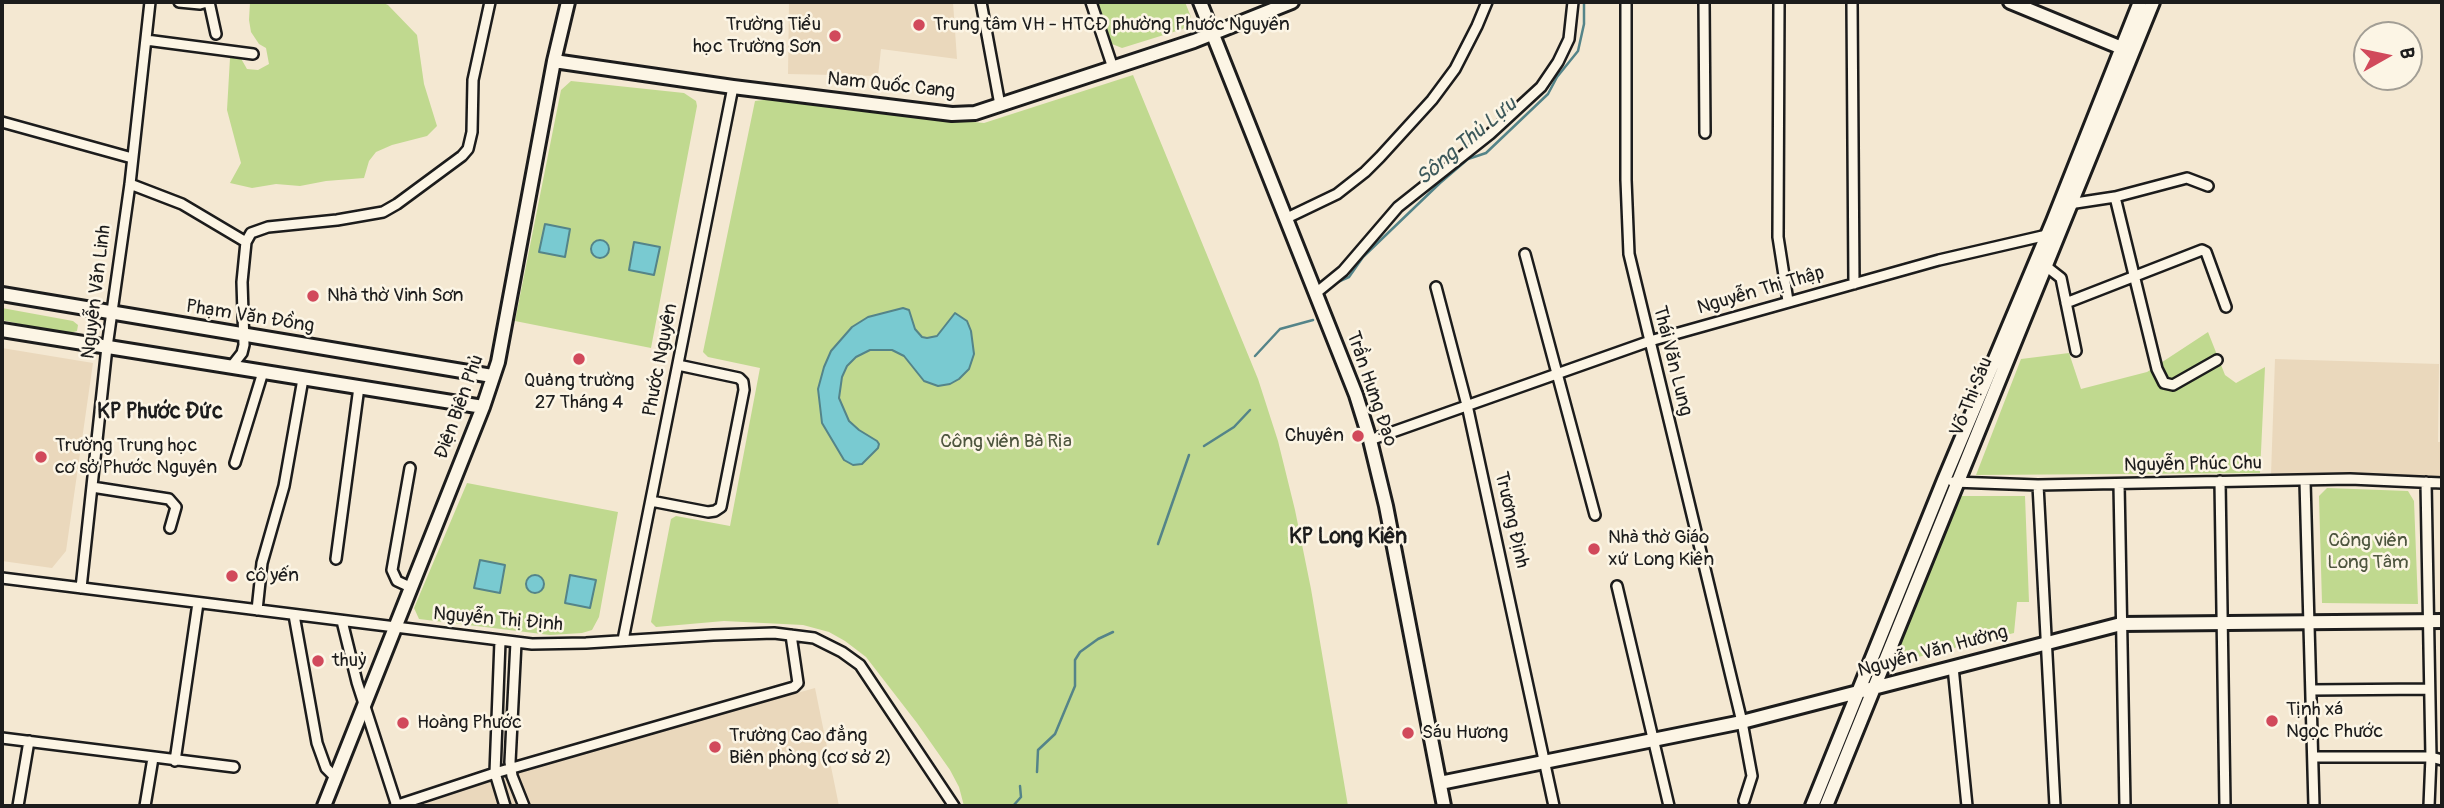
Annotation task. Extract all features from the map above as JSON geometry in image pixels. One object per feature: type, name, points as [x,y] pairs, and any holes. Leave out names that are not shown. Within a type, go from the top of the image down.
[{"type":"street","name":"Nguyễn Văn Linh","points":[[81,588],[107,347],[130,184],[150,2]]},
{"type":"street","points":[[179,2],[208,2],[216,34]]},
{"type":"street","points":[[231,367],[242,353],[245,336],[242,282],[246,242],[251,233],[268,226],[337,220],[383,212],[462,156],[471,141],[473,80],[490,2]]},
{"type":"street","name":"Điện Biên Phủ","points":[[324,806],[483,407],[498,362],[554,61],[568,2]]},
{"type":"street","points":[[981,2],[1000,105]]},
{"type":"street","points":[[1091,2],[1113,68]]},
{"type":"street","name":"Trần Hưng Đạo","points":[[1200,2],[1356,394],[1370,440],[1386,506],[1444,806]]},
{"type":"street","name":"Nam Quốc Cang","points":[[554,61],[733,88],[952,114],[975,113],[1213,33],[1292,2]]},
{"type":"street","points":[[1287,218],[1337,194],[1380,157],[1444,85],[1465,52],[1487,2]]},
{"type":"street","points":[[1316,293],[1343,271],[1398,207],[1490,134],[1541,87],[1569,39],[1573,2]]},
{"type":"street","name":"Thái Văn Lung","points":[[1626,2],[1627,236],[1633,276],[1742,722],[1752,776],[1744,801]]},
{"type":"street","points":[[1703,2],[1705,132]]},
{"type":"street","points":[[1779,2],[1778,237],[1788,301]]},
{"type":"street","points":[[1852,2],[1854,284]]},
{"type":"street","points":[[2010,2],[2127,50]]},
{"type":"street","name":"Võ Thị Sáu","points":[[1826,806],[1875,687],[2047,235],[2069,204],[2127,50],[2140,2]]},
{"type":"street","name":"Võ Thị Sáu","points":[[1812,806],[1859,691],[2047,267],[2060,220],[2127,50],[2153,2]]},
{"type":"street","points":[[146,40],[253,54]]},
{"type":"street","name":"Phước Nguyên","points":[[623,640],[733,88]]},
{"type":"street","points":[[2,121],[132,158]]},
{"type":"street","points":[[2069,204],[2115,197],[2187,178],[2208,186]]},
{"type":"street","points":[[130,184],[182,204],[246,242]]},
{"type":"street","points":[[2115,197],[2158,369],[2164,383],[2173,385],[2217,360]]},
{"type":"street","name":"Nguyễn Thị Thập","points":[[1370,440],[1650,341],[1939,260],[2047,235]]},
{"type":"street","points":[[2066,303],[2202,250],[2206,252],[2226,307]]},
{"type":"street","points":[[1525,254],[1595,515]]},
{"type":"street","points":[[2047,267],[2061,278],[2076,351]]},
{"type":"street","name":"Trương Định","points":[[1436,287],[1467,405],[1554,806]]},
{"type":"street","name":"Phạm Văn Đồng","points":[[2,294],[492,376]]},
{"type":"street","points":[[2,330],[483,407]]},
{"type":"street","points":[[651,501],[708,512],[721,507],[744,390],[743,382],[739,378],[678,365]]},
{"type":"street","points":[[235,463],[263,372]]},
{"type":"street","points":[[257,610],[262,563],[284,486],[303,379]]},
{"type":"street","points":[[336,559],[359,387]]},
{"type":"street","points":[[410,468],[392,570],[397,582],[410,587]]},
{"type":"street","name":"Nguyễn Phúc Chu","points":[[1951,482],[2038,485],[2350,479],[2442,483]]},
{"type":"street","points":[[2220,481],[2225,806]]},
{"type":"street","points":[[2305,481],[2314,806]]},
{"type":"street","points":[[2426,482],[2431,757],[2429,806]]},
{"type":"street","points":[[2119,484],[2125,806]]},
{"type":"street","points":[[2038,485],[2055,806]]},
{"type":"street","points":[[92,487],[169,499],[176,506],[170,528]]},
{"type":"street","name":"Nguyễn Thị Định","points":[[2,578],[500,641],[572,643],[725,634],[814,638],[842,652],[860,666],[954,806]]},
{"type":"street","points":[[1617,586],[1669,806]]},
{"type":"street","points":[[175,761],[198,603]]},
{"type":"street","points":[[294,615],[317,743],[327,768],[336,778]]},
{"type":"street","points":[[342,621],[356,681],[396,806],[495,773],[794,687],[798,683],[791,635]]},
{"type":"street","name":"Nguyễn Văn Hưởng","points":[[1440,782],[1742,722],[2121,624],[2442,621]]},
{"type":"street","points":[[500,641],[495,773],[505,806]]},
{"type":"street","points":[[516,642],[511,769],[524,806]]},
{"type":"street","points":[[1954,667],[1967,806]]},
{"type":"street","points":[[2311,690],[2429,689]]},
{"type":"street","points":[[2,738],[234,767]]},
{"type":"street","points":[[19,806],[29,741]]},
{"type":"street","points":[[2313,757],[2431,757],[2442,760]]},
{"type":"street","points":[[145,806],[153,758]]},
{"type":"shaded area","name":"Trường Tiểu học Trường Sơn","points":[[789,2],[953,2],[957,59],[881,49],[878,76],[788,74]]},
{"type":"shaded area","name":"Trường Trung học cơ sở Phước Nguyên","points":[[2,348],[93,363],[66,551],[52,568],[2,561]]},
{"type":"shaded area","points":[[2275,359],[2439,364],[2438,442],[2442,442],[2442,479],[2271,475]]},
{"type":"shaded area","name":"Trường Cao đẳng Biên phòng (cơ sở 2)","points":[[815,688],[839,806],[391,806]]},
{"type":"green space","points":[[250,2],[381,2],[388,5],[417,35],[424,84],[437,126],[427,136],[376,152],[369,161],[364,178],[300,186],[276,184],[252,188],[230,183],[241,163],[227,110],[230,58],[239,55],[247,69],[258,70],[269,64],[266,48],[259,44],[251,32]]},
{"type":"green space","points":[[1098,2],[1185,2],[1191,17],[1183,29],[1122,48],[1112,44]]},
{"type":"green space","name":"Công viên Bà Rịa","points":[[1133,75],[1258,379],[1278,441],[1311,589],[1348,806],[964,806],[959,787],[950,770],[917,723],[866,657],[845,641],[829,632],[803,625],[724,621],[656,627],[651,622],[671,519],[676,516],[730,526],[760,368],[708,357],[703,352],[755,101],[772,99],[984,123]]},
{"type":"green space","points":[[571,81],[684,93],[696,101],[651,348],[515,321],[561,90]]},
{"type":"green space","points":[[2,308],[73,321],[78,325],[77,331],[66,334],[2,320]]},
{"type":"green space","points":[[2208,332],[2225,375],[2236,383],[2265,367],[2260,473],[1976,475],[2021,359],[2069,353],[2081,389],[2147,372]]},
{"type":"green space","points":[[467,483],[618,512],[599,617],[592,630],[550,635],[419,619],[414,608]]},
{"type":"green space","name":"Công viên Long Tâm","points":[[2327,488],[2408,491],[2414,501],[2418,604],[2322,603],[2319,496]]},
{"type":"green space","points":[[1961,496],[2025,496],[2029,602],[2017,602],[2014,633],[1886,665]]},
{"type":"water","points":[[545,224],[570,229],[565,257],[539,252]]},
{"type":"water","points":[[600,240],[606,243],[609,249],[606,255],[600,258],[594,255],[591,249],[594,243]]},
{"type":"water","points":[[634,242],[660,247],[654,275],[629,270]]},
{"type":"water","points":[[903,308],[909,310],[915,329],[922,337],[927,338],[937,336],[955,313],[967,321],[974,354],[969,369],[959,379],[938,386],[924,381],[904,356],[892,350],[870,350],[856,357],[847,366],[842,377],[839,398],[849,421],[879,444],[862,464],[853,465],[844,460],[822,423],[818,389],[824,367],[831,351],[852,327],[868,317]]},
{"type":"water","points":[[480,560],[505,565],[500,593],[474,588]]},
{"type":"water","points":[[535,575],[541,578],[544,584],[541,590],[535,593],[529,590],[526,584],[529,578]]},
{"type":"water","points":[[570,575],[596,580],[590,608],[565,603]]},
{"type":"waterway","name":"Sông Thủ Lựu","points":[[1333,284],[1349,277],[1363,257],[1440,183],[1468,159],[1486,153],[1548,94],[1557,77],[1578,51],[1584,24],[1584,2]]},
{"type":"waterway","name":"Sông Thủ Lựu","points":[[1255,356],[1280,329],[1313,320]]},
{"type":"waterway","name":"Sông Thủ Lựu","points":[[1204,446],[1234,427],[1250,410]]},
{"type":"waterway","name":"Sông Thủ Lựu","points":[[1158,544],[1189,455]]},
{"type":"waterway","name":"Sông Thủ Lựu","points":[[1037,772],[1038,750],[1055,734],[1075,686],[1075,660],[1080,652],[1113,632]]},
{"type":"waterway","name":"Sông Thủ Lựu","points":[[1013,806],[1021,797],[1020,786]]},
{"type":"place","name":"Trung tâm VH - HTCĐ phường Phước Nguyên","points":[[919,25]]},
{"type":"place","name":"Trường Tiểu học Trường Sơn","points":[[835,36]]},
{"type":"place","name":"Nhà thờ Vinh Sơn","points":[[313,296]]},
{"type":"place","name":"Quảng trường 27 Tháng 4","points":[[579,359]]},
{"type":"place","name":"Chuyên","points":[[1358,436]]},
{"type":"place","name":"Trường Trung học cơ sở Phước Nguyên","points":[[41,457]]},
{"type":"place","name":"Nhà thờ Giáo xứ Long Kiên","points":[[1594,549]]},
{"type":"place","name":"cô yến","points":[[232,576]]},
{"type":"place","name":"thuỷ","points":[[318,661]]},
{"type":"place","name":"Tịnh xá Ngọc Phước","points":[[2272,721]]},
{"type":"place","name":"Hoàng Phước","points":[[403,723]]},
{"type":"place","name":"Sáu Hương","points":[[1408,733]]},
{"type":"place","name":"Trường Cao đẳng Biên phòng (cơ sở 2)","points":[[715,747]]},
{"type":"district","name":"KP Phước Đức","points":[[160,413]]},
{"type":"district","name":"KP Long Kiên","points":[[1348,538]]}]
